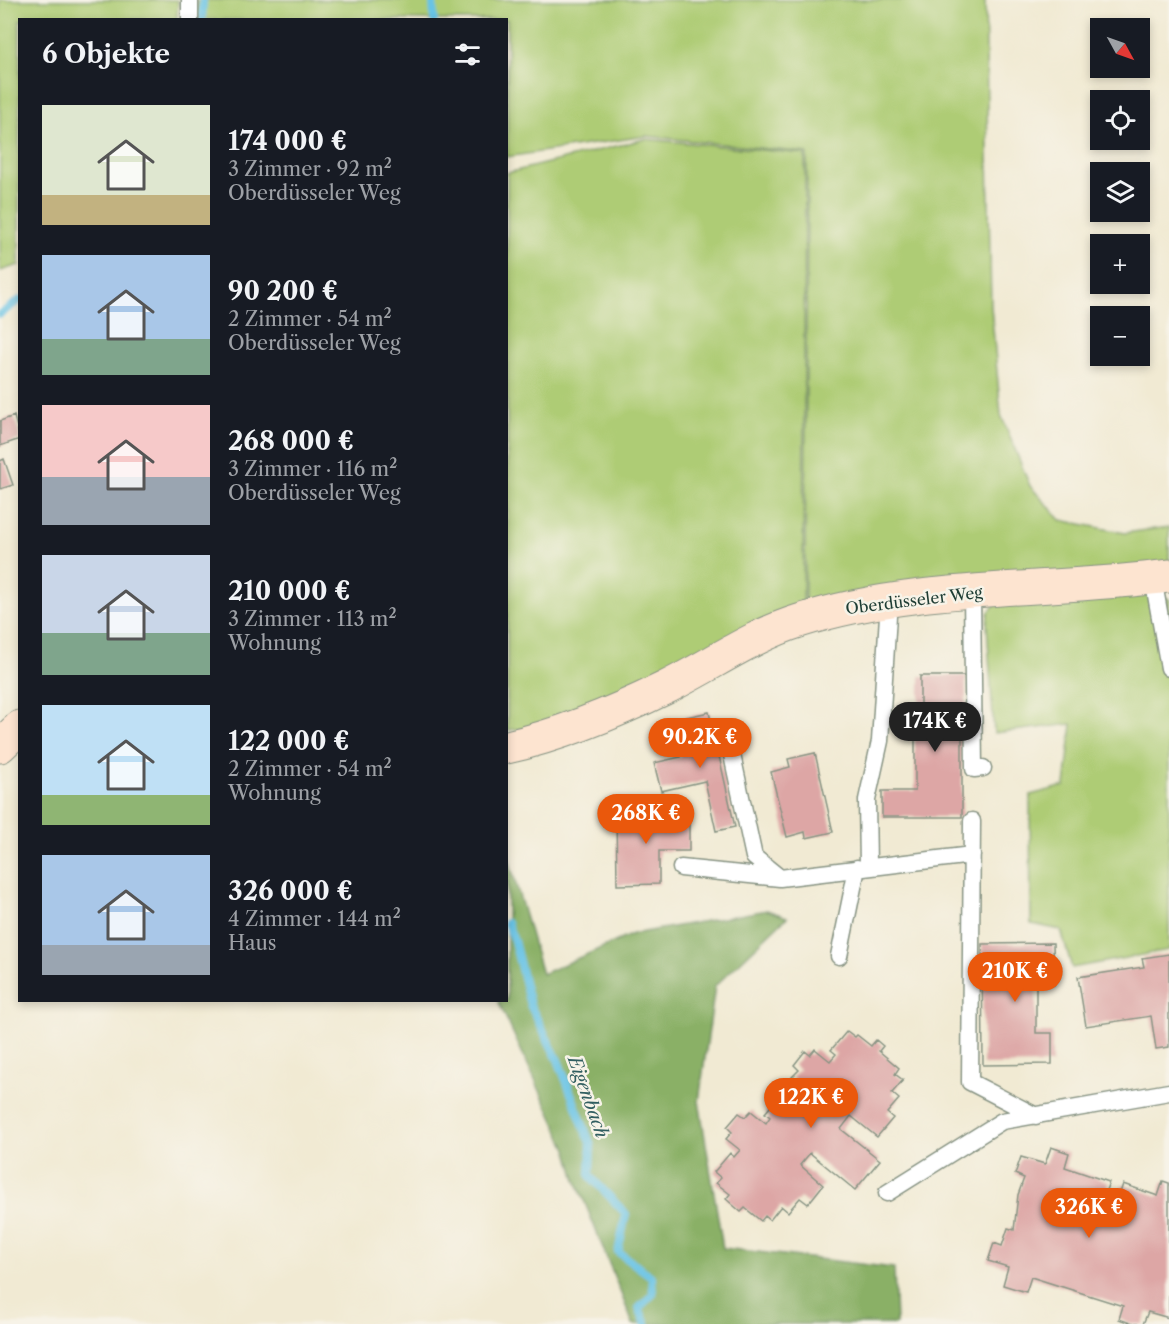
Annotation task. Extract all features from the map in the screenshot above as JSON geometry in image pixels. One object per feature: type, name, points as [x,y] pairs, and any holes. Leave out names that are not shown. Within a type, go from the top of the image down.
[{"type":"street","name":"Oberdüsseler Weg","points":[[508,747],[583,723],[665,688],[740,646],[797,621],[889,600],[1161,577]]},
{"type":"street","points":[[0,746],[18,730]]},
{"type":"lane","points":[[190,0],[190,18]]},
{"type":"lane","points":[[1161,577],[1169,668]]},
{"type":"lane","points":[[972,592],[974,769],[983,768]]},
{"type":"lane","points":[[839,956],[862,867],[867,800],[880,741],[889,600]]},
{"type":"lane","points":[[729,741],[754,857],[780,878]]},
{"type":"lane","points":[[972,821],[970,1082],[1036,1116]]},
{"type":"lane","points":[[681,868],[780,878],[972,855]]},
{"type":"lane","points":[[887,1193],[1002,1121],[1169,1092]]},
{"type":"green space","points":[[0,0],[178,0],[177,18],[18,18],[18,265],[0,271]]},
{"type":"green space","points":[[197,0],[985,0],[991,307],[1001,415],[1030,486],[1061,520],[1125,533],[1169,527],[1169,563],[805,607],[807,153],[646,136],[508,157],[508,18],[196,18]]},
{"type":"green space","points":[[645,139],[805,154],[803,606],[667,673],[535,728],[508,730],[508,173]]},
{"type":"green space","points":[[1134,591],[1169,599],[1169,950],[1072,968],[1061,930],[1031,924],[1030,795],[1065,786],[1072,724],[994,733],[988,613],[997,602]]},
{"type":"green space","points":[[508,856],[542,974],[633,934],[767,910],[787,917],[715,986],[699,1101],[723,1248],[894,1268],[896,1324],[633,1324],[576,1180],[568,1151],[498,1002],[508,1002]]},
{"type":"building","points":[[14,416],[18,440],[0,446],[0,421]]},
{"type":"building","points":[[4,459],[13,485],[0,489],[0,461]]},
{"type":"building","points":[[920,676],[966,676],[966,713],[962,713],[962,817],[882,817],[882,791],[915,791],[915,714],[920,714]]},
{"type":"building","points":[[709,712],[735,827],[716,831],[705,781],[661,791],[654,763],[681,757],[680,753],[689,751],[682,718]]},
{"type":"building","points":[[815,753],[833,832],[806,838],[805,832],[787,837],[771,772],[790,767],[788,759]]},
{"type":"building","points":[[616,811],[657,811],[657,820],[689,820],[689,851],[659,851],[659,884],[617,885]]},
{"type":"building","points":[[1053,943],[1054,985],[1036,985],[1036,1033],[1052,1033],[1052,1064],[983,1065],[982,944]]},
{"type":"building","points":[[1169,954],[1169,1047],[1156,1049],[1151,1016],[1086,1026],[1078,977],[1144,967],[1142,958]]},
{"type":"building","points":[[847,1031],[855,1037],[857,1035],[871,1046],[876,1040],[883,1046],[879,1051],[899,1068],[895,1074],[903,1080],[892,1093],[899,1099],[887,1113],[893,1118],[877,1137],[851,1116],[841,1129],[880,1160],[855,1190],[810,1153],[800,1165],[823,1185],[808,1204],[800,1198],[788,1212],[781,1206],[770,1220],[765,1216],[761,1221],[745,1208],[741,1212],[726,1199],[730,1194],[716,1183],[721,1178],[714,1172],[730,1153],[734,1157],[740,1150],[726,1139],[732,1132],[727,1127],[739,1113],[745,1117],[751,1111],[766,1123],[770,1117],[765,1113],[789,1085],[793,1089],[799,1083],[792,1077],[799,1070],[794,1065],[805,1051],[810,1055],[815,1049],[830,1061],[836,1054],[831,1050]]},
{"type":"building","points":[[1051,1147],[1069,1153],[1065,1167],[1109,1182],[1101,1204],[1115,1208],[1123,1184],[1158,1196],[1163,1181],[1169,1183],[1169,1318],[1148,1312],[1143,1324],[1133,1324],[1119,1319],[1123,1306],[1031,1277],[1026,1292],[1003,1285],[1008,1267],[988,1261],[994,1243],[1002,1246],[1008,1228],[1014,1230],[1018,1195],[1024,1178],[1015,1174],[1021,1157],[1045,1164]]},
{"type":"waterway","points":[[202,18],[203,0]]},
{"type":"waterway","name":"Eigenbach","points":[[433,0],[434,18]]},
{"type":"waterway","points":[[0,314],[18,301]]},
{"type":"waterway","name":"Eigenbach","points":[[508,926],[530,1005],[558,1060],[591,1145],[590,1176],[626,1214],[618,1252],[652,1277],[653,1294],[639,1308],[646,1324]]}]
